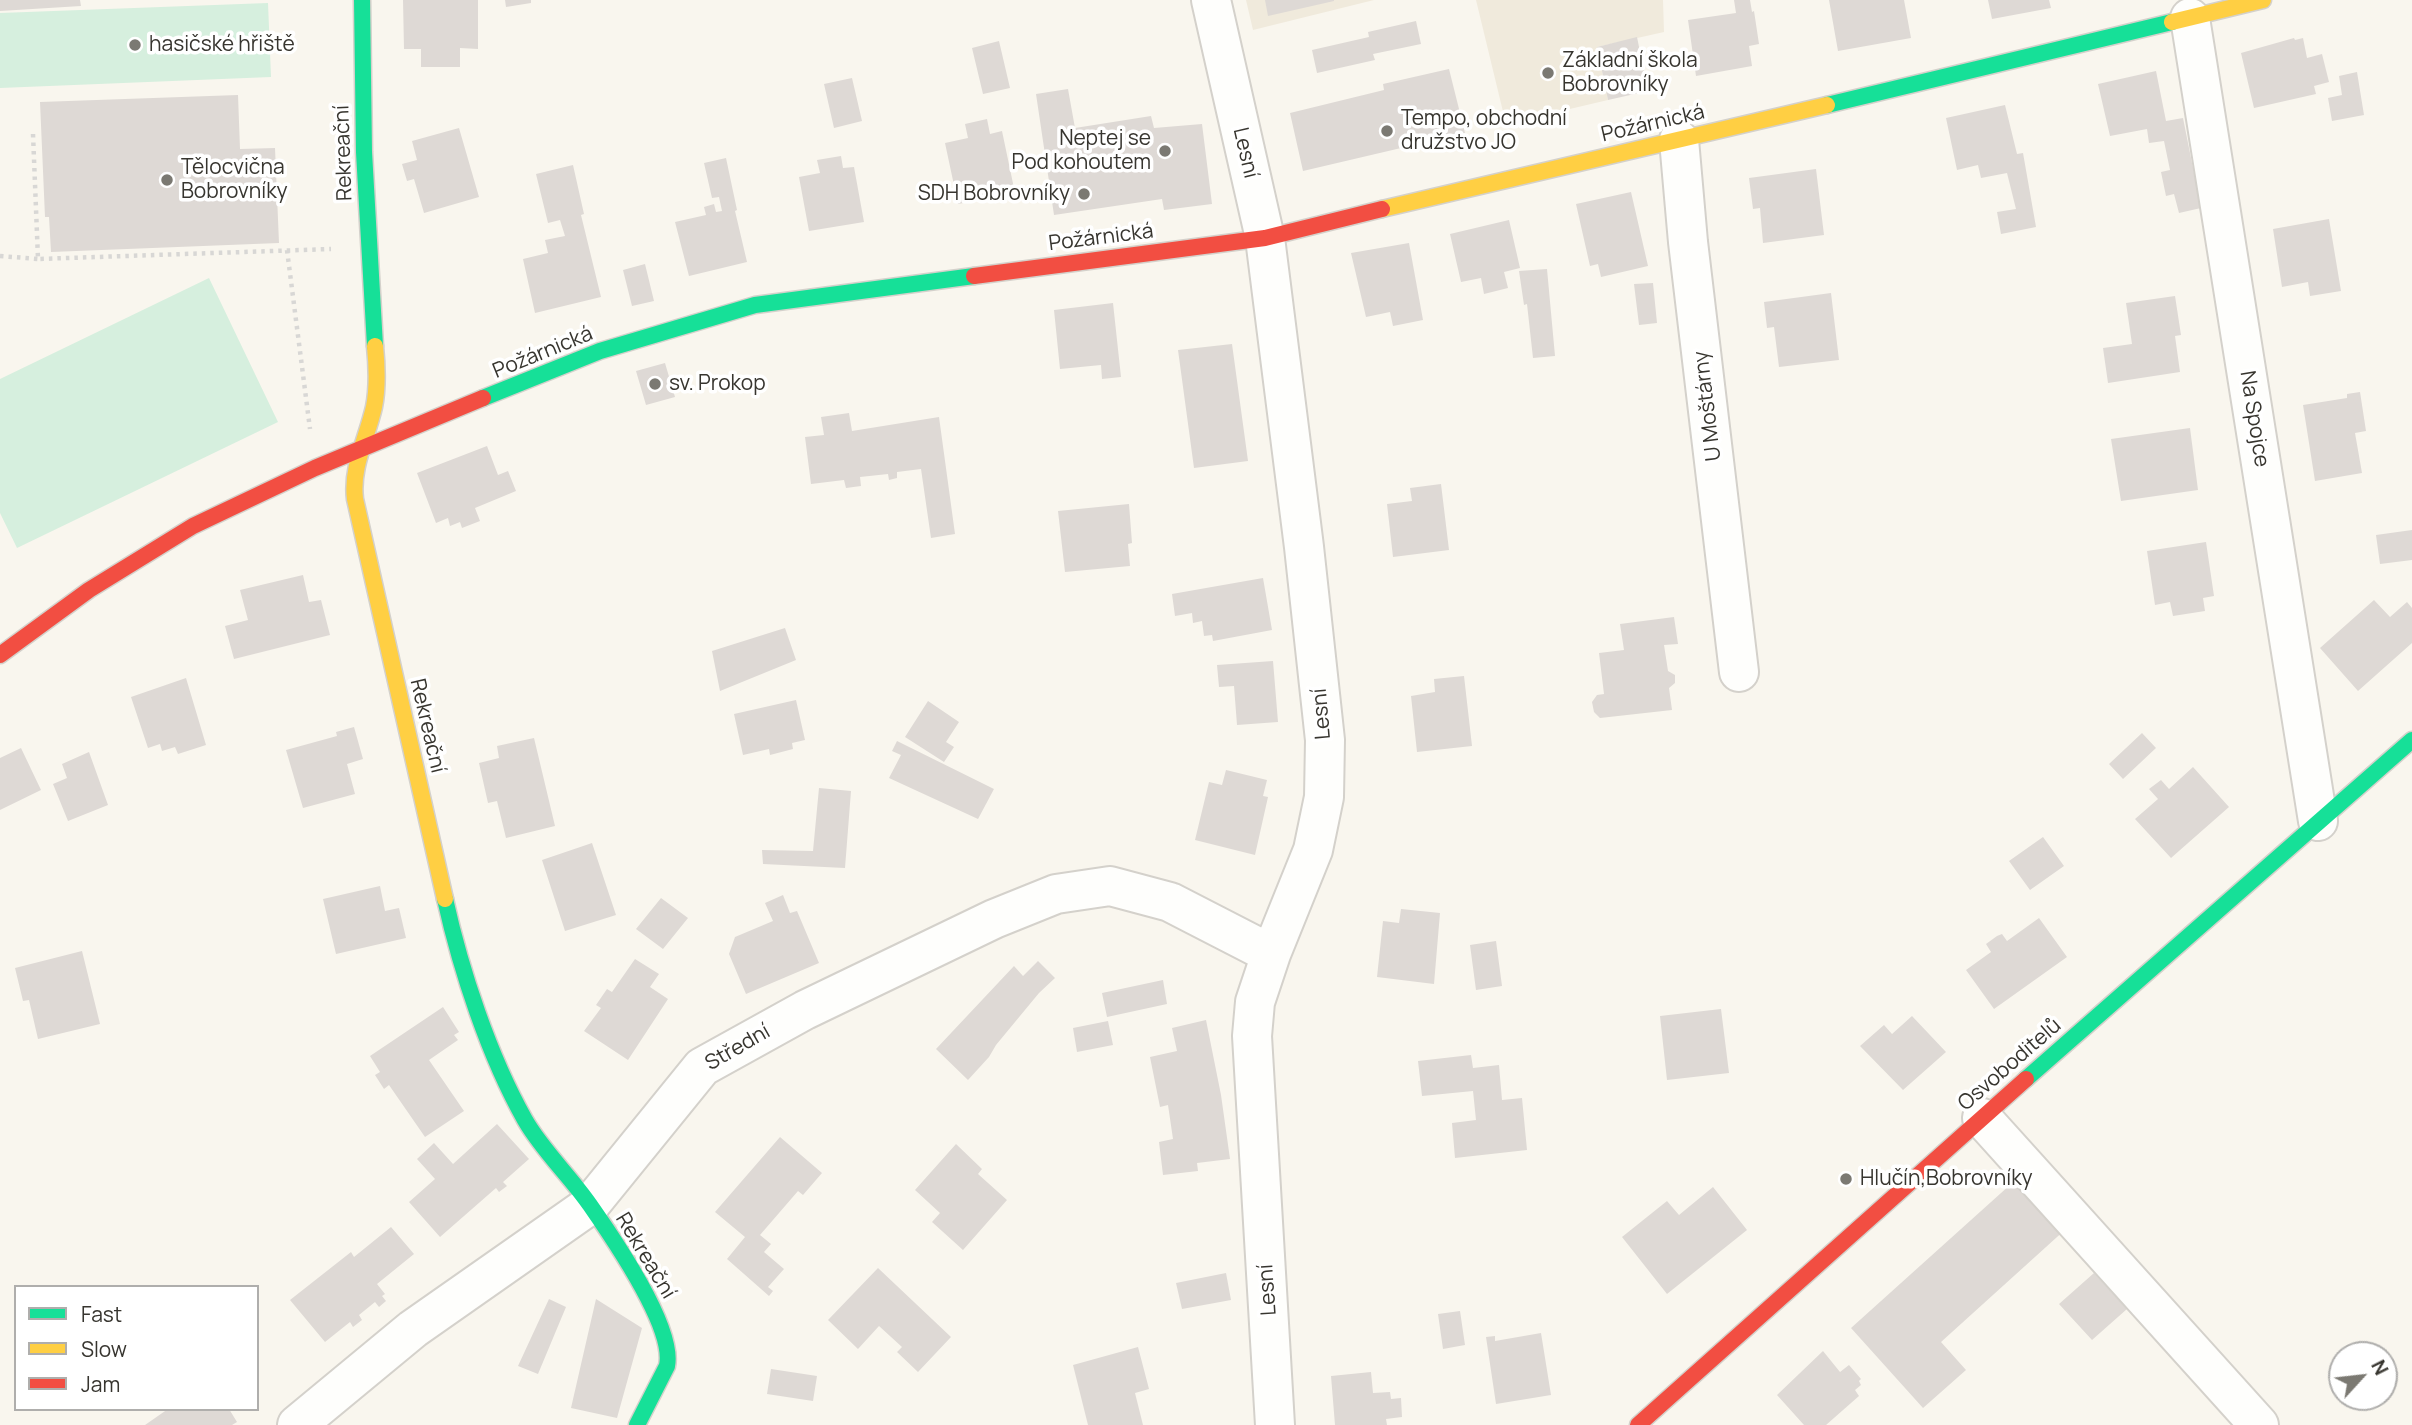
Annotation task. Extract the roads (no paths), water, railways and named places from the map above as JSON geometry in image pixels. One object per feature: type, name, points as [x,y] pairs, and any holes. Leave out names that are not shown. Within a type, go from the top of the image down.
[{"type":"street","name":"Rekreační","points":[[362,0],[364,152],[377,373],[374,406],[353,481],[355,499],[457,955],[502,1074],[526,1122],[590,1205],[645,1293],[664,1334],[669,1356],[667,1366],[637,1425]]},
{"type":"street","name":"Lesní","points":[[1211,0],[1265,238],[1325,740],[1324,797],[1312,850],[1255,1002],[1252,1037],[1276,1425]]},
{"type":"street","name":"Požárnická","points":[[0,655],[89,590],[193,526],[315,468],[600,351],[755,305],[1265,238],[2263,0]]},
{"type":"street","name":"Na Spojce","points":[[2190,18],[2318,821]]},
{"type":"street","name":"U Moštárny","points":[[1679,140],[1739,672]]},
{"type":"street","name":"Osvoboditelů","points":[[1638,1425],[2412,740]]},
{"type":"street","name":"Střední","points":[[297,1425],[413,1329],[590,1205],[702,1067],[843,992],[994,919],[1056,894],[1110,886],[1170,902],[1271,954]]},
{"type":"street","points":[[1982,1118],[2259,1425]]},
{"type":"place","name":"hasičské hřiště","points":[[135,45]]},
{"type":"place","name":"Základní škola Bobrovníky","points":[[1548,73]]},
{"type":"place","name":"Tempo, obchodní družstvo JO","points":[[1387,131]]},
{"type":"place","name":"Neptej se Pod kohoutem","points":[[1165,151]]},
{"type":"place","name":"Tělocvična Bobrovníky","points":[[167,180]]},
{"type":"place","name":"SDH Bobrovníky","points":[[1084,194]]},
{"type":"place","name":"sv. Prokop","points":[[655,384]]},
{"type":"place","name":"Hlučín,Bobrovníky","points":[[1846,1179]]}]
